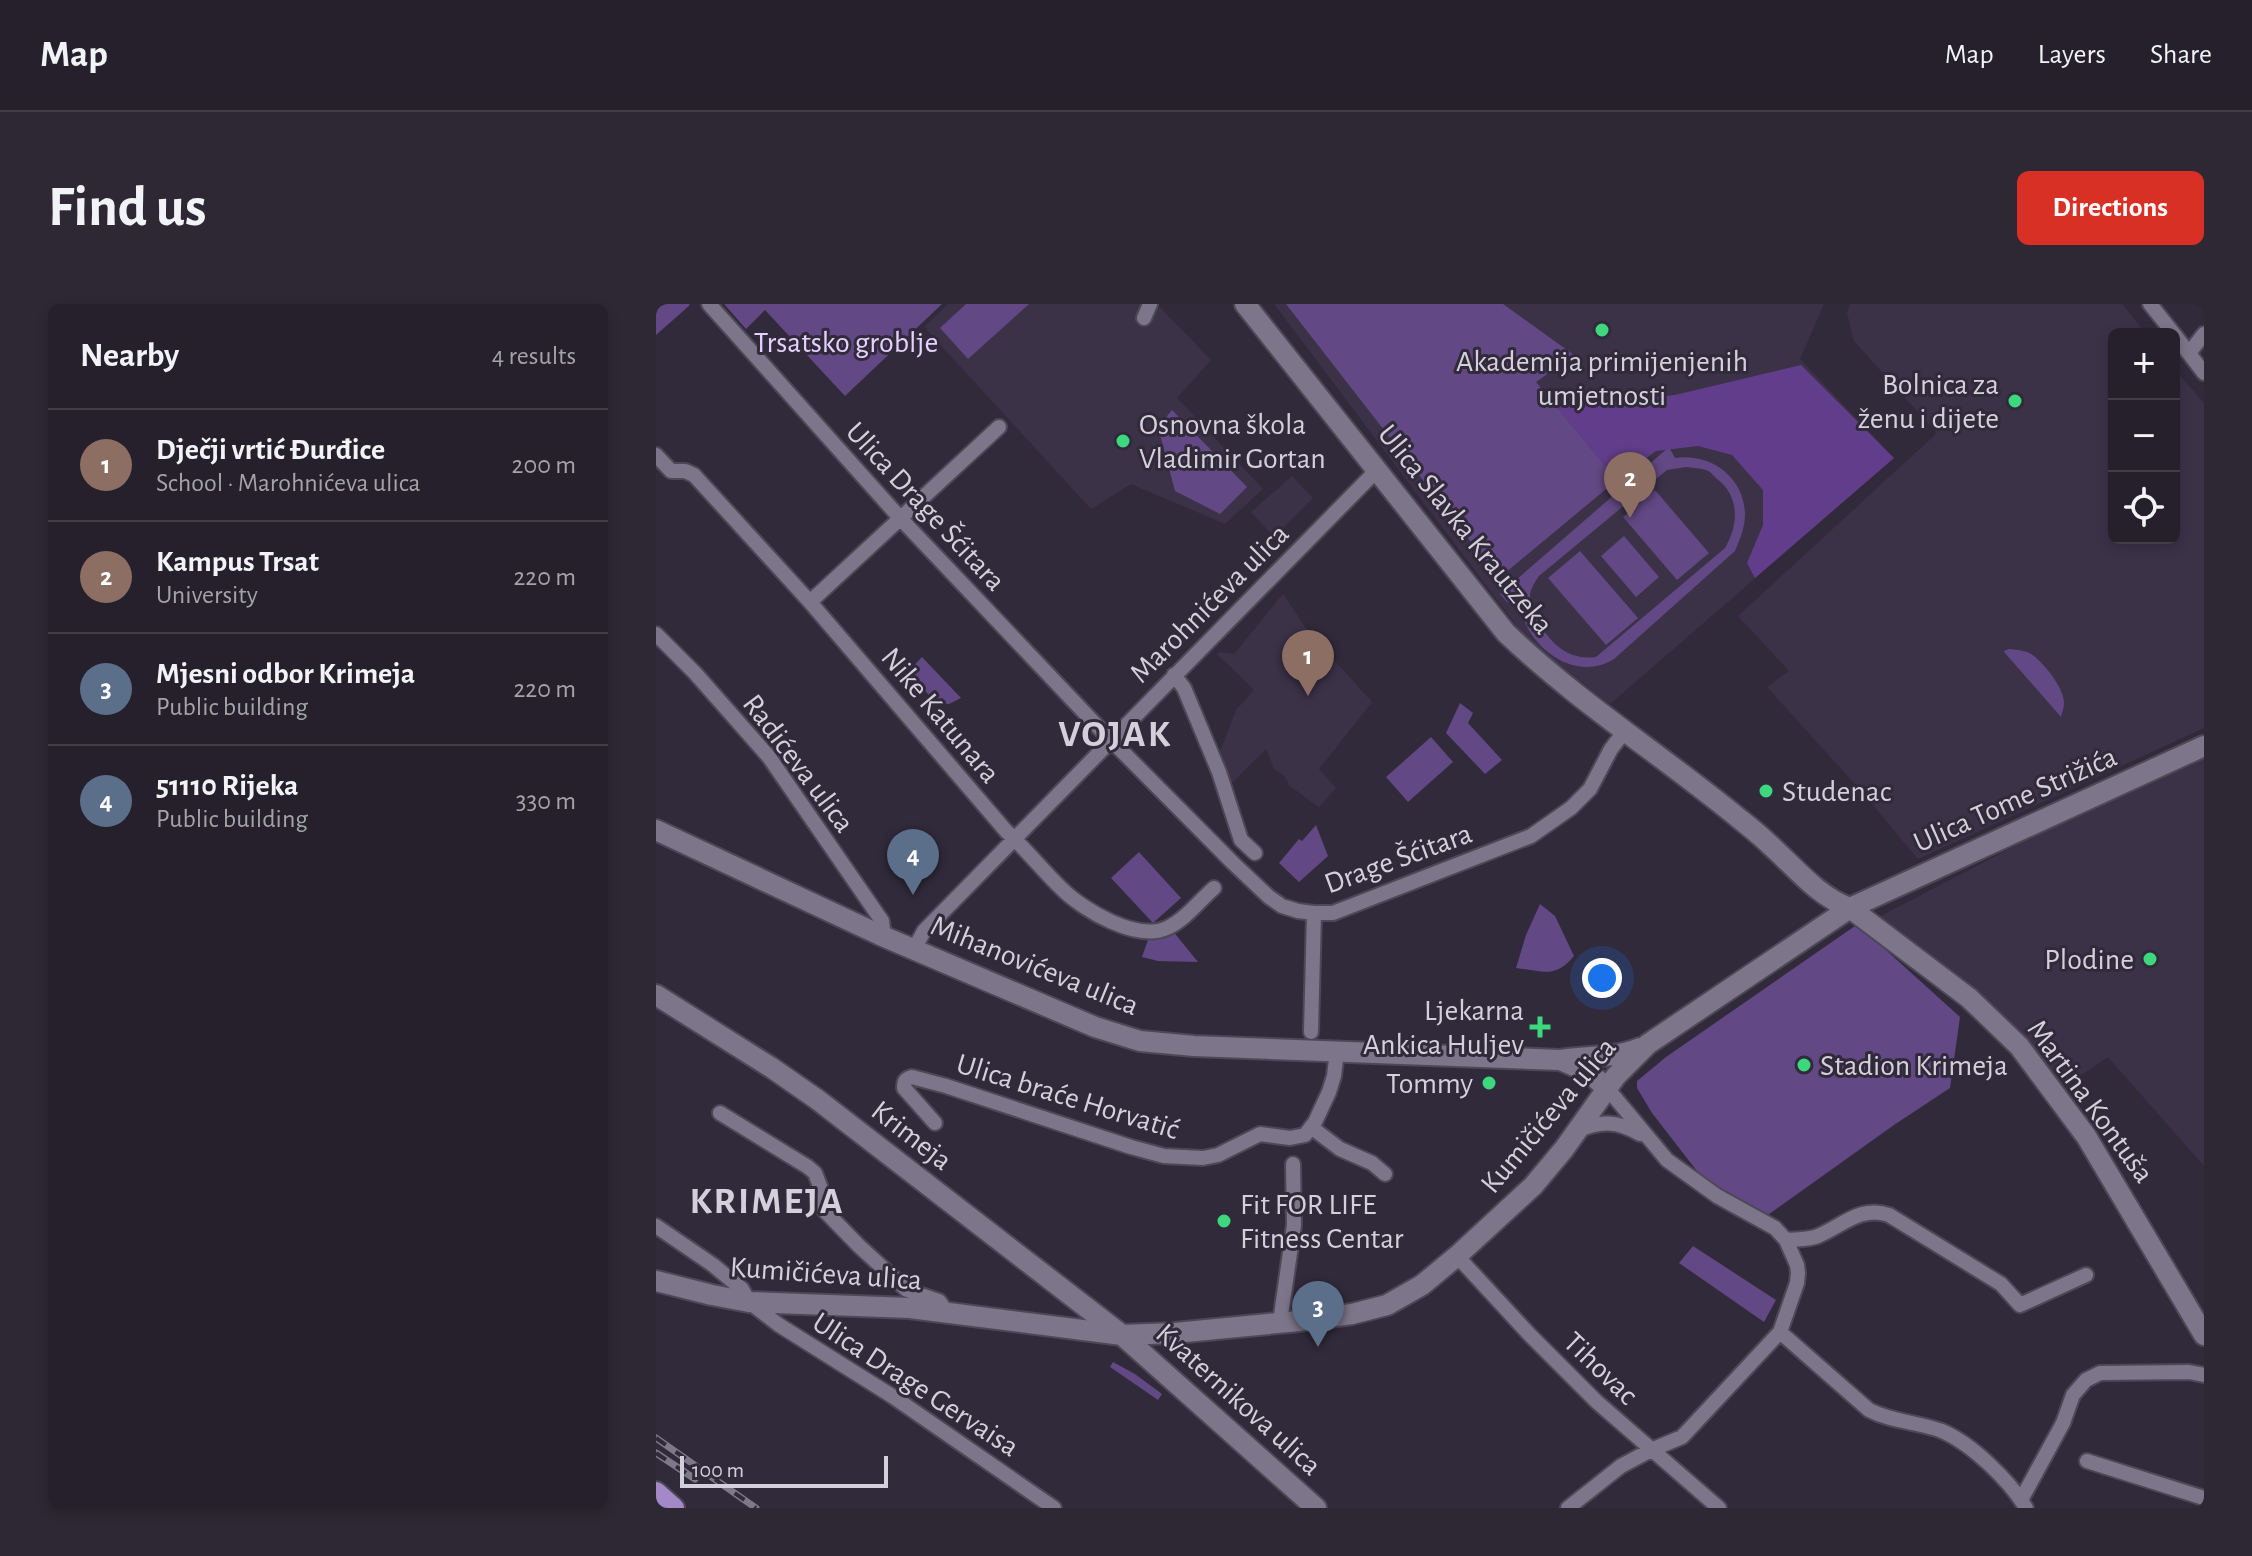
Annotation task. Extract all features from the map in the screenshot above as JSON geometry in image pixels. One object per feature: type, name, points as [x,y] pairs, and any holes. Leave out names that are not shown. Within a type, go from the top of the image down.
[{"type":"main road","points":[[656,1492],[674,1508]]},
{"type":"street","name":"Ulica Drage Šćitara","points":[[709,304],[901,519],[1110,740]]},
{"type":"street","name":"Ulica Slavka Krautzeka","points":[[1245,304],[1506,633],[1541,666],[1768,842],[1814,887],[1850,908]]},
{"type":"street","points":[[2150,304],[2169,328]]},
{"type":"street","points":[[2189,353],[2204,334]]},
{"type":"street","points":[[2180,342],[2204,373]]},
{"type":"street","points":[[810,602],[999,427]]},
{"type":"street","name":"Nike Katunara","points":[[656,455],[671,471],[694,475],[1064,891],[1104,919],[1142,931],[1164,930],[1173,925],[1214,888]]},
{"type":"street","name":"Marohnićeva ulica","points":[[914,949],[924,931],[1377,470]]},
{"type":"street","name":"Radićeva ulica","points":[[656,634],[769,757],[882,921],[880,935]]},
{"type":"street","points":[[1174,675],[1184,688],[1219,772],[1241,840],[1255,853]]},
{"type":"street","name":"Drage Šćitara","points":[[1110,740],[1269,897],[1282,906],[1298,911],[1333,913],[1514,845],[1538,832],[1571,808],[1590,789],[1611,749],[1624,732]]},
{"type":"street","name":"Ulica Tome Strižića","points":[[1850,908],[2204,746]]},
{"type":"street","name":"Mihanovićeva ulica","points":[[656,830],[880,935],[1095,1027],[1140,1041],[1194,1046],[1560,1060],[1617,1056],[1648,1044]]},
{"type":"street","points":[[1808,936],[1818,913],[1814,887]]},
{"type":"street","name":"Kumičićeva ulica","points":[[656,1281],[725,1287],[749,1302],[847,1304],[946,1311],[1122,1335],[1175,1333],[1352,1314],[1387,1305],[1422,1285],[1533,1186],[1620,1071],[1648,1044],[1850,908]]},
{"type":"street","name":"Martina Kontuša","points":[[1850,908],[1969,998],[2019,1046],[2086,1136],[2204,1335]]},
{"type":"street","points":[[1311,1032],[1314,913]]},
{"type":"street","name":"Krimeja","points":[[656,995],[818,1100],[1122,1335]]},
{"type":"street","points":[[1337,1051],[1329,1092],[1311,1127],[1340,1149],[1372,1163],[1385,1174]]},
{"type":"street","name":"Mihanovićeva ulica","points":[[1560,1060],[1588,1072],[1607,1088]]},
{"type":"street","name":"Ulica braće Horvatić","points":[[935,1123],[904,1088],[906,1078],[946,1086],[1164,1156],[1199,1158],[1218,1155],[1260,1134],[1290,1138],[1305,1135],[1311,1127]]},
{"type":"street","points":[[1568,1508],[1621,1466],[1682,1437],[1780,1332],[1798,1273],[1786,1240],[1775,1228],[1717,1196],[1667,1160],[1607,1088]]},
{"type":"street","name":"Kumičićeva ulica","points":[[720,1113],[815,1173],[824,1210],[907,1290],[939,1301],[946,1311]]},
{"type":"street","points":[[1577,1131],[1604,1122],[1628,1126],[1646,1137]]},
{"type":"street","points":[[1280,1322],[1294,1225],[1293,1164]]},
{"type":"street","points":[[1786,1240],[1815,1237],[1857,1215],[1880,1211],[2001,1284],[2020,1305],[2086,1275]]},
{"type":"street","points":[[656,1226],[695,1251],[725,1287]]},
{"type":"street","name":"Tihovac","points":[[1457,1256],[1597,1402],[1719,1508]]},
{"type":"street","name":"Ulica Drage Gervaisa","points":[[749,1302],[1054,1508]]},
{"type":"street","points":[[1780,1332],[1869,1410],[1883,1417],[1941,1431],[1974,1451],[2024,1504],[2073,1395],[2086,1380],[2100,1373],[2189,1372],[2204,1375]]},
{"type":"street","name":"Kvaternikova ulica","points":[[1122,1335],[1316,1508]]},
{"type":"street","points":[[2087,1461],[2204,1498]]},
{"type":"shaded area","name":"Osnovna škola Vladimir Gortan","points":[[948,304],[1157,304],[1211,360],[1177,398],[1263,489],[1225,524],[1131,484],[1091,509],[924,327]]},
{"type":"shaded area","points":[[1274,304],[1824,304],[1800,359],[1894,458],[1610,704],[1528,641]]},
{"type":"shaded area","points":[[1850,304],[2122,304],[2141,328],[2108,328],[2108,544],[2180,544],[2180,376],[2204,403],[2204,728],[1918,859],[1767,687],[1789,671],[1738,616],[1937,433],[1854,341],[1847,313]]},
{"type":"shaded area","points":[[1801,365],[1894,458],[1755,578],[1747,563],[1763,525],[1763,490],[1732,455],[1698,446],[1656,451],[1617,480],[1556,407],[1675,395]]},
{"type":"shaded area","points":[[1292,476],[1313,498],[1274,537],[1251,512]]},
{"type":"shaded area","points":[[1283,594],[1307,630],[1372,702],[1319,769],[1336,788],[1319,807],[1287,784],[1286,777],[1274,769],[1266,749],[1228,787],[1217,752],[1221,749],[1236,710],[1254,690],[1217,654],[1234,654]]},
{"type":"shaded area","points":[[2204,754],[2204,1166],[2108,1057],[2058,1091],[1877,918],[2038,834]]},
{"type":"green space","points":[[656,304],[689,304],[690,305],[656,335]]},
{"type":"green space","name":"Trsatsko groblje","points":[[724,304],[942,304],[845,396],[765,310],[746,329]]},
{"type":"green space","points":[[966,304],[1029,304],[968,359],[940,328]]},
{"type":"green space","points":[[1286,304],[1503,304],[1574,355],[1536,382],[1617,480],[1499,578]]},
{"type":"green space","points":[[1172,410],[1247,487],[1220,514],[1175,491],[1158,427]]},
{"type":"green space","points":[[1669,447],[1675,458],[1701,459],[1723,470],[1739,489],[1745,519],[1735,551],[1614,659],[1597,666],[1581,667],[1565,662],[1550,653],[1527,627],[1519,593],[1508,603],[1500,594]],"holes":[[[1686,467],[1709,471],[1730,493],[1735,520],[1725,548],[1596,657],[1577,656],[1560,648],[1547,635],[1531,604],[1531,590],[1539,576],[1667,470]]]},
{"type":"green space","points":[[1655,490],[1709,553],[1677,580],[1623,517]]},
{"type":"green space","points":[[1624,536],[1659,577],[1636,597],[1601,556]]},
{"type":"green space","points":[[1580,551],[1638,618],[1606,645],[1548,578]]},
{"type":"green space","points":[[2009,649],[2031,654],[2049,671],[2063,698],[2061,717],[2005,653]]},
{"type":"green space","points":[[922,657],[961,698],[949,704],[938,704],[907,673]]},
{"type":"green space","points":[[1460,703],[1473,713],[1468,723],[1502,760],[1485,774],[1446,733]]},
{"type":"green space","points":[[1431,737],[1453,762],[1408,802],[1386,777]]},
{"type":"green space","points":[[1316,825],[1328,856],[1299,882],[1279,863],[1299,839],[1302,841]]},
{"type":"green space","points":[[1139,852],[1181,898],[1153,923],[1111,878]]},
{"type":"green space","points":[[1540,904],[1555,916],[1574,956],[1561,968],[1548,972],[1516,968]]},
{"type":"green space","name":"Stadion Krimeja","points":[[1855,926],[1866,932],[1960,1017],[1950,1088],[1765,1217],[1700,1175],[1652,1113],[1637,1088],[1637,1081],[1666,1057]]},
{"type":"green space","points":[[1172,930],[1198,962],[1158,961],[1142,957],[1150,934]]},
{"type":"green space","points":[[1693,1246],[1776,1300],[1764,1322],[1679,1263]]},
{"type":"green space","points":[[1113,1362],[1162,1394],[1158,1400],[1110,1367]]},
{"type":"railway","points":[[656,1438],[756,1508]]},
{"type":"railway","points":[[656,1453],[695,1479]]},
{"type":"place","name":"Akademija primijenjenih umjetnosti","points":[[1602,330]]},
{"type":"place","name":"Bolnica za ženu i dijete","points":[[2015,401]]},
{"type":"place","name":"Osnovna škola Vladimir Gortan","points":[[1123,441]]},
{"type":"place","name":"Kampus Trsat","points":[[1630,518]]},
{"type":"place","name":"Dječji vrtić Đurđice","points":[[1308,696]]},
{"type":"place","name":"Studenac","points":[[1766,791]]},
{"type":"place","name":"51110 Rijeka","points":[[913,895]]},
{"type":"place","name":"Plodine","points":[[2150,959]]},
{"type":"place","name":"Ljekarna Ankica Huljev","points":[[1540,1027]]},
{"type":"place","name":"Stadion Krimeja","points":[[1804,1065]]},
{"type":"place","name":"Tommy","points":[[1489,1083]]},
{"type":"place","name":"Fit FOR LIFE Fitness Centar","points":[[1224,1221]]},
{"type":"place","name":"Mjesni odbor Krimeja","points":[[1318,1347]]},
{"type":"district","name":"VOJAK","points":[[1115,733]]},
{"type":"district","name":"KRIMEJA","points":[[767,1200]]}]
